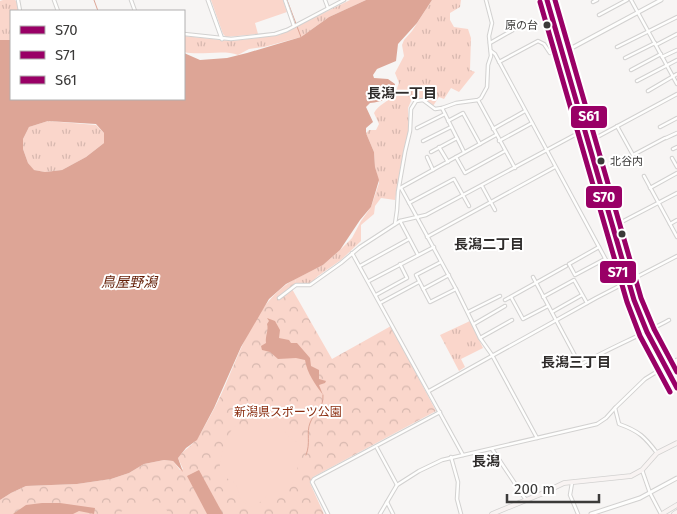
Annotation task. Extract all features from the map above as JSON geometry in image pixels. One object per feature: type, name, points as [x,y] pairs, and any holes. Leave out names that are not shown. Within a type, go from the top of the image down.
[{"type":"main road","points":[[492,514],[527,501],[564,483],[631,476],[642,470],[657,453],[677,442]]},
{"type":"main road","points":[[661,514],[677,505]]},
{"type":"street","points":[[208,0],[222,38]]},
{"type":"street","points":[[285,0],[295,26]]},
{"type":"street","points":[[325,0],[328,8]]},
{"type":"street","points":[[185,34],[231,39],[275,34],[295,26],[344,0]]},
{"type":"street","points":[[394,226],[410,131],[412,104],[423,100],[432,108],[442,108],[456,103],[478,100],[481,98],[486,87],[491,51],[490,29],[492,23],[486,0]]},
{"type":"street","points":[[547,0],[628,281],[647,332],[677,388]]},
{"type":"street","points":[[592,2],[597,0]]},
{"type":"street","points":[[600,16],[627,0]]},
{"type":"street","points":[[631,0],[677,84]]},
{"type":"street","points":[[499,62],[538,41],[544,44],[550,53],[568,50],[661,0]]},
{"type":"street","points":[[617,47],[677,17]]},
{"type":"street","points":[[490,43],[520,26]]},
{"type":"street","points":[[625,58],[677,34]]},
{"type":"street","points":[[631,70],[677,50]]},
{"type":"street","points":[[491,51],[495,54],[620,286]]},
{"type":"street","points":[[637,81],[677,60]]},
{"type":"street","points":[[648,91],[677,74]]},
{"type":"street","points":[[587,143],[677,94]]},
{"type":"street","points":[[478,100],[515,168]]},
{"type":"street","points":[[442,108],[464,152]]},
{"type":"street","points":[[493,128],[525,111]]},
{"type":"street","points":[[448,121],[463,113],[480,144]]},
{"type":"street","points":[[417,128],[445,114]]},
{"type":"street","points":[[660,127],[677,118]]},
{"type":"street","points":[[499,141],[532,123]]},
{"type":"street","points":[[617,126],[633,155],[677,133]]},
{"type":"street","points":[[423,141],[451,127]]},
{"type":"street","points":[[279,298],[296,285],[310,285],[352,253],[400,221],[426,215],[547,152],[584,130]]},
{"type":"street","points":[[400,188],[496,135]]},
{"type":"street","points":[[431,152],[457,138]]},
{"type":"street","points":[[673,149],[677,147]]},
{"type":"street","points":[[439,148],[448,162]]},
{"type":"street","points":[[456,157],[465,173],[505,151]]},
{"type":"street","points":[[426,157],[433,170]]},
{"type":"street","points":[[672,158],[677,167]]},
{"type":"street","points":[[427,237],[556,167]]},
{"type":"street","points":[[650,188],[677,173]]},
{"type":"street","points":[[644,176],[677,236]]},
{"type":"street","points":[[410,203],[454,179],[469,206]]},
{"type":"street","points":[[482,186],[495,210]]},
{"type":"street","points":[[400,188],[449,275],[480,338],[492,355],[537,438]]},
{"type":"street","points":[[612,227],[677,193]]},
{"type":"street","points":[[670,224],[677,220]]},
{"type":"street","points":[[400,221],[418,255]]},
{"type":"street","points":[[360,266],[409,239]]},
{"type":"street","points":[[368,282],[434,247]]},
{"type":"street","points":[[599,247],[569,264],[575,275],[606,259]]},
{"type":"street","points":[[352,253],[463,454]]},
{"type":"street","points":[[428,390],[677,256]]},
{"type":"street","points":[[441,262],[416,275],[430,302],[456,289]]},
{"type":"street","points":[[376,295],[407,278],[400,264]]},
{"type":"street","points":[[505,300],[566,266]]},
{"type":"street","points":[[423,289],[449,275]]},
{"type":"street","points":[[532,277],[580,365],[669,320]]},
{"type":"street","points":[[543,297],[574,280],[587,303]]},
{"type":"street","points":[[380,303],[419,282]]},
{"type":"street","points":[[552,312],[582,295]]},
{"type":"street","points":[[467,313],[500,296]]},
{"type":"street","points":[[510,297],[523,319],[548,306]]},
{"type":"street","points":[[474,324],[505,306]]},
{"type":"street","points":[[480,338],[512,320]]},
{"type":"street","points":[[380,514],[397,485],[424,469],[451,457],[597,424],[606,418],[644,380],[677,360]]},
{"type":"street","points":[[615,408],[619,424],[632,428],[642,434],[657,453]]},
{"type":"street","points":[[328,514],[314,489],[312,482],[314,479],[440,412]]},
{"type":"street","points":[[377,448],[397,485]]},
{"type":"street","points":[[492,449],[527,501]]},
{"type":"street","points":[[451,457],[458,482],[457,499],[460,514]]},
{"type":"street","points":[[642,470],[650,493],[661,514]]},
{"type":"street","points":[[590,514],[650,493],[677,478]]},
{"type":"street","points":[[572,481],[570,495],[578,514]]},
{"type":"street","points":[[387,502],[392,514]]},
{"type":"green space","points":[[15,0],[18,3],[18,10],[10,10],[10,40],[0,40],[0,1]]},
{"type":"green space","points":[[211,0],[283,0],[287,12],[255,23],[258,34],[226,37],[223,34]]},
{"type":"green space","points":[[350,0],[366,0],[329,17],[301,37],[249,49],[238,55],[232,53],[185,52],[185,36],[231,41],[279,35]]},
{"type":"green space","points":[[432,0],[461,0],[460,7],[450,13],[450,20],[454,27],[468,29],[471,38],[470,70],[475,72],[459,92],[451,88],[444,99],[439,97],[433,106],[422,99],[416,98],[411,101],[408,108],[409,130],[395,200],[381,198],[375,206],[374,214],[361,225],[361,241],[341,260],[311,283],[296,283],[295,279],[323,265],[352,238],[371,207],[379,183],[374,152],[366,133],[369,130],[376,130],[379,124],[374,113],[396,92],[399,83],[395,73],[404,56],[402,45]]},
{"type":"green space","points":[[48,121],[96,125],[104,133],[104,143],[86,157],[62,170],[45,172],[33,170],[28,163],[23,149],[23,139],[29,127]]},
{"type":"green space","name":"新潟県スポーツ公園","points":[[295,279],[297,286],[292,289],[332,359],[391,326],[436,411],[313,477],[310,483],[324,514],[0,514],[0,500],[26,486],[77,484],[111,479],[129,473],[144,464],[164,460],[173,461],[180,470],[183,469],[178,458],[195,441],[204,428],[255,320],[279,290]]},
{"type":"green space","points":[[470,321],[483,348],[461,359],[465,367],[459,371],[440,335]]},
{"type":"green space","points":[[270,414],[277,415],[288,437],[299,443],[302,455],[291,487],[280,495],[269,494],[258,504],[251,507],[241,499],[238,494],[238,488],[232,480],[225,478],[221,474],[222,455],[231,430],[234,427],[253,425]]},
{"type":"green space","points":[[149,496],[152,501],[162,505],[170,514],[117,514]]},
{"type":"water","name":"鳥屋野潟","points":[[366,0],[432,0],[417,23],[398,44],[396,61],[377,69],[373,75],[374,78],[388,79],[395,84],[390,96],[379,102],[370,103],[366,107],[373,122],[366,128],[366,133],[374,152],[375,167],[379,180],[371,207],[340,250],[323,265],[286,284],[269,299],[241,347],[214,408],[197,440],[186,448],[178,458],[183,472],[173,461],[164,460],[144,464],[129,473],[111,479],[77,484],[26,486],[0,500],[0,40],[10,40],[10,100],[185,100],[185,53],[200,60],[227,58],[301,37],[329,17]],"holes":[[[48,121],[96,124],[104,133],[104,143],[86,157],[62,170],[45,172],[34,170],[28,163],[23,149],[23,139],[29,127]]]},
{"type":"water","points":[[267,318],[275,321],[280,330],[279,338],[289,340],[291,343],[297,343],[310,358],[311,366],[319,370],[319,379],[326,381],[319,385],[323,395],[309,374],[305,360],[296,358],[278,359],[270,352],[262,350],[261,346],[266,343],[267,324],[269,321]]},
{"type":"water","points":[[199,470],[223,514],[207,514],[187,476]]},
{"type":"water","points":[[60,503],[95,508],[94,514],[79,511],[73,514],[13,514],[26,505]]},
{"type":"waterway","points":[[94,0],[98,10]]},
{"type":"waterway","points":[[287,0],[301,37]]},
{"type":"waterway","points":[[306,455],[309,427],[322,404],[323,395]]},
{"type":"transit line","name":"S70","points":[[547,0],[634,300],[647,332],[677,388]]},
{"type":"transit line","name":"S61","points":[[555,0],[641,298],[654,329],[677,372]]},
{"type":"transit line","name":"S71","points":[[540,2],[627,302],[640,336],[670,392]]},
{"type":"place","name":"原の台","points":[[547,25]]},
{"type":"place","name":"北谷内","points":[[601,161]]},
{"type":"district","name":"長潟一丁目","points":[[402,93]]},
{"type":"district","name":"長潟二丁目","points":[[489,244]]},
{"type":"district","name":"長潟三丁目","points":[[576,362]]},
{"type":"district","name":"長潟","points":[[486,461]]}]
